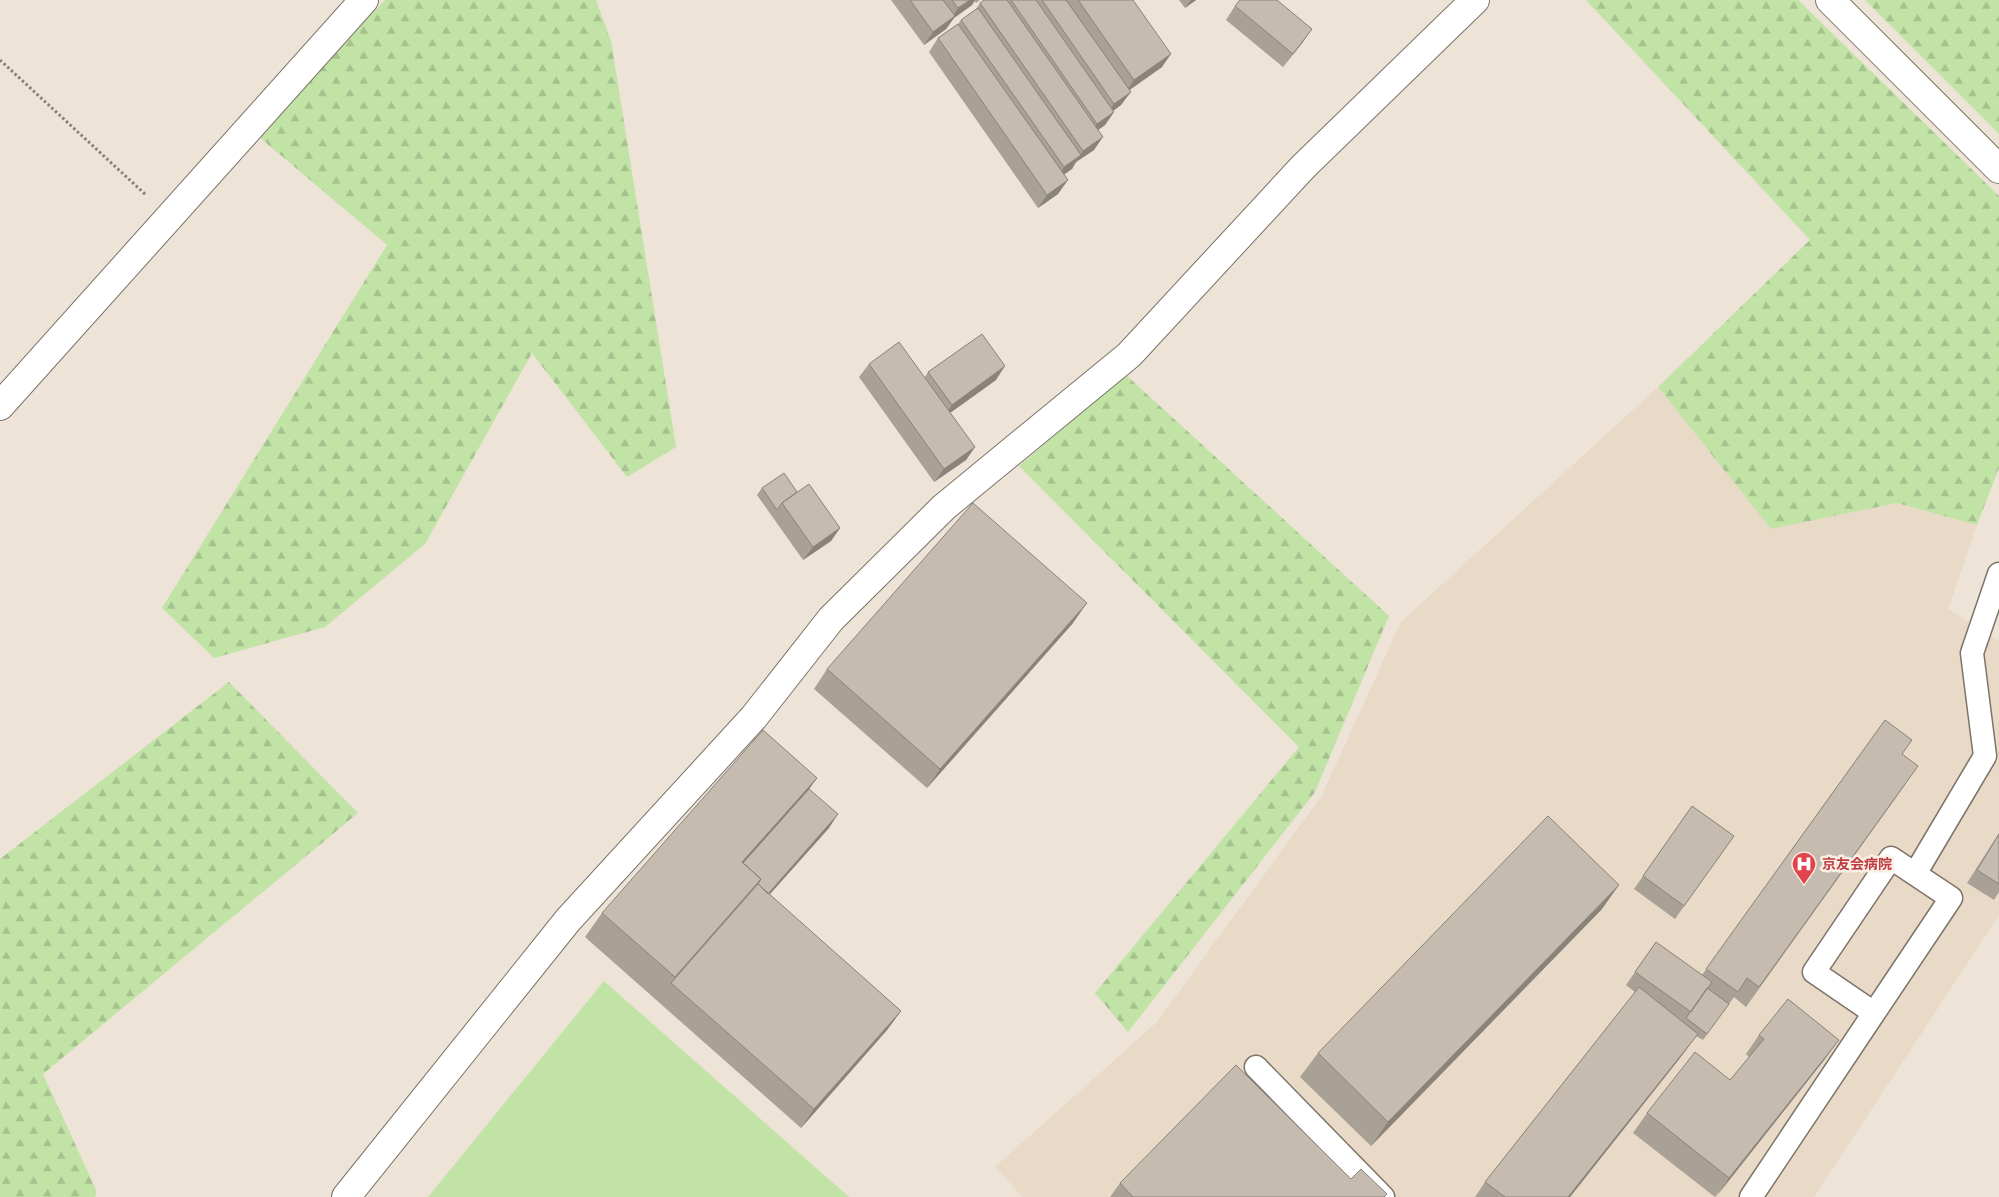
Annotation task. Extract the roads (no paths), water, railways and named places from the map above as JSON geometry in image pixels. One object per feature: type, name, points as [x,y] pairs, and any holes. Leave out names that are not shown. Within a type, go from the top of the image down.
[{"type":"street","points":[[0,406],[364,0]]},
{"type":"street","points":[[346,1197],[568,920],[754,717],[831,619],[944,507],[1128,355],[1303,167],[1476,0]]},
{"type":"street","points":[[1830,0],[1999,170]]},
{"type":"lane","points":[[1915,874],[1985,756],[1972,653],[1999,574]]},
{"type":"lane","points":[[1751,1197],[1951,898],[1891,858],[1814,972],[1874,1013]]},
{"type":"lane","points":[[1256,1067],[1383,1197]]},
{"type":"place","name":"京友会病院","points":[[1804,885]]}]
